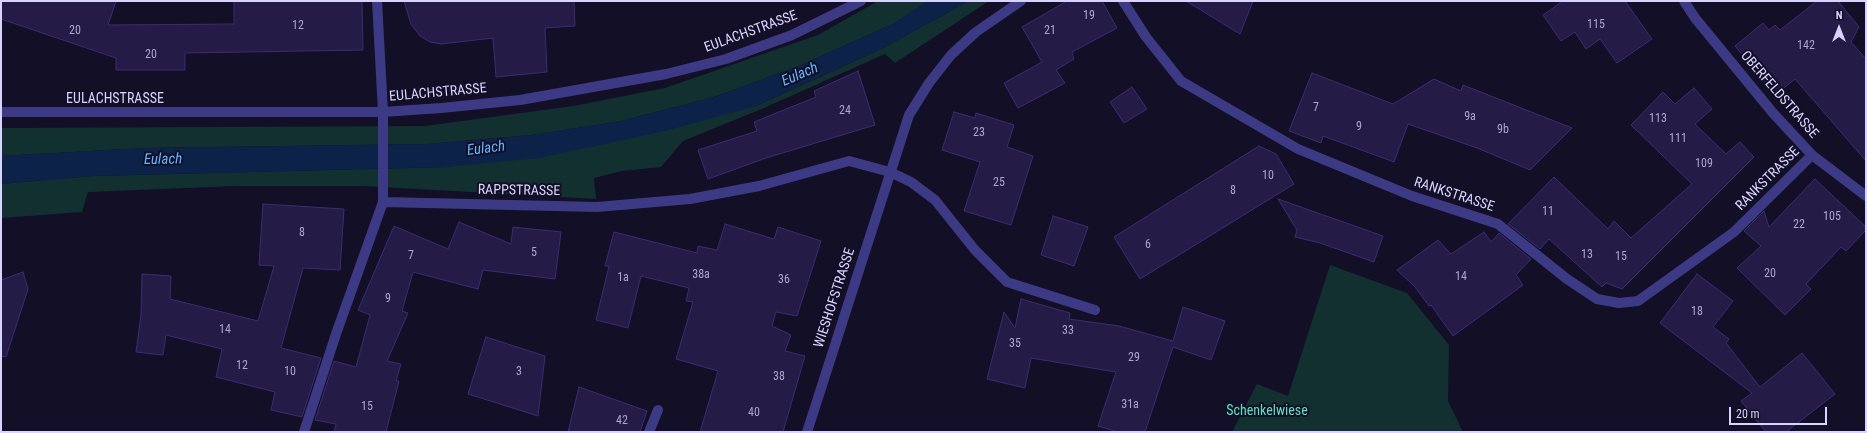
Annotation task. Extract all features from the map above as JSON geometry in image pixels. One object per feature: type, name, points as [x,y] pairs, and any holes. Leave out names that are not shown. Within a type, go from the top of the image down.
[{"type":"street","points":[[304,432],[336,334],[383,202],[383,112],[377,1]]},
{"type":"street","name":"EULACHSTRASSE","points":[[1,112],[383,112],[520,100],[666,74],[726,59],[792,34],[861,1]]},
{"type":"street","name":"WIESHOFSTRASSE","points":[[807,432],[909,115],[951,55],[976,32],[1020,1]]},
{"type":"street","name":"RANKSTRASSE","points":[[1123,1],[1146,37],[1181,81],[1298,149],[1412,196],[1498,224],[1567,279],[1597,299],[1620,304],[1638,301],[1734,232],[1812,155]]},
{"type":"street","name":"OBERFELDSTRASSE","points":[[1684,1],[1695,18],[1773,113],[1812,155],[1866,196]]},
{"type":"street","name":"RAPPSTRASSE","points":[[383,202],[597,207],[690,198],[759,186],[849,161],[890,172]]},
{"type":"street","points":[[890,172],[911,182],[935,200],[975,250],[1006,282],[1095,310]]},
{"type":"street","points":[[649,432],[658,410]]},
{"type":"green space","points":[[878,1],[928,1],[895,23],[799,66],[714,97],[621,121],[532,135],[428,144],[143,148],[1,156],[1,128],[425,126],[573,106],[665,88],[818,35]]},
{"type":"green space","points":[[969,1],[989,1],[895,63],[885,54],[764,108],[683,141],[661,167],[622,171],[594,178],[596,199],[363,186],[235,186],[88,192],[82,212],[1,218],[1,184],[92,176],[448,167],[756,106],[879,50]]},
{"type":"green space","name":"Schenkelwiese","points":[[1330,265],[1407,293],[1449,345],[1448,401],[1463,432],[1232,432],[1257,384],[1288,396]]},
{"type":"water","name":"Eulach","points":[[928,1],[969,1],[879,50],[756,106],[665,131],[539,158],[448,167],[92,176],[1,184],[1,156],[143,148],[428,144],[532,135],[621,121],[714,97],[799,66],[895,23]]},
{"type":"building","points":[[1,1],[116,1],[108,25],[234,24],[234,1],[362,1],[363,50],[185,53],[185,70],[116,70],[116,58],[1,19]]},
{"type":"building","points":[[404,1],[574,1],[575,26],[545,28],[547,72],[496,77],[493,38],[441,44],[430,42],[420,36],[411,24]]},
{"type":"building","points":[[1067,1],[1102,1],[1117,28],[1072,52],[1074,59],[1056,70],[1065,83],[1018,108],[1004,83],[1042,62],[1022,27]]},
{"type":"building","points":[[1186,1],[1253,1],[1240,34]]},
{"type":"building","points":[[1563,1],[1625,1],[1652,39],[1617,63],[1600,39],[1586,49],[1575,32],[1561,41],[1543,15]]},
{"type":"building","points":[[1817,1],[1838,1],[1859,27],[1851,42],[1866,59],[1866,161],[1795,79],[1775,95],[1735,46],[1763,23],[1769,30],[1775,25],[1780,30]]},
{"type":"building","points":[[858,71],[875,125],[766,158],[708,179],[698,150],[757,131],[754,122],[816,97],[814,91]]},
{"type":"building","points":[[1312,73],[1393,104],[1434,79],[1461,91],[1463,85],[1572,128],[1530,170],[1477,148],[1408,124],[1394,162],[1323,136],[1321,143],[1289,131]]},
{"type":"building","points":[[1132,87],[1147,109],[1124,123],[1110,102]]},
{"type":"building","points":[[1694,88],[1712,109],[1695,124],[1726,154],[1740,142],[1754,157],[1622,289],[1606,283],[1602,287],[1549,239],[1540,249],[1508,224],[1554,177],[1608,229],[1614,221],[1631,238],[1692,184],[1631,125],[1663,92],[1675,104]]},
{"type":"building","points":[[954,112],[975,118],[976,113],[1014,125],[1007,147],[1033,156],[1011,225],[964,211],[980,162],[942,150]]},
{"type":"building","points":[[1259,146],[1276,154],[1294,184],[1140,279],[1114,237]]},
{"type":"building","points":[[1815,179],[1866,227],[1866,230],[1846,251],[1841,247],[1806,284],[1811,289],[1785,315],[1737,268],[1761,246],[1744,231],[1764,211],[1769,227]]},
{"type":"building","points":[[1278,199],[1383,236],[1374,262],[1320,243],[1295,237],[1297,230]]},
{"type":"building","points":[[263,204],[344,209],[340,270],[303,268],[281,348],[321,358],[302,417],[271,410],[275,392],[216,377],[222,349],[166,335],[163,355],[136,352],[141,315],[142,274],[171,276],[170,299],[258,321],[274,266],[259,265]]},
{"type":"building","points":[[1053,216],[1088,227],[1074,266],[1041,255]]},
{"type":"building","points":[[459,222],[511,244],[513,227],[561,232],[555,279],[483,270],[478,289],[413,272],[402,311],[408,313],[387,361],[401,364],[396,381],[399,381],[386,432],[334,432],[336,424],[315,420],[334,361],[356,367],[370,315],[358,310],[394,226],[448,249]]},
{"type":"building","points":[[725,224],[774,239],[778,227],[821,241],[797,316],[776,312],[772,326],[791,335],[785,351],[805,356],[783,432],[700,432],[718,371],[676,359],[693,302],[686,301],[689,288],[641,276],[628,328],[596,320],[609,266],[605,266],[614,232],[697,253],[698,246],[717,250]]},
{"type":"building","points":[[1484,232],[1491,242],[1499,233],[1531,259],[1516,275],[1523,285],[1453,336],[1431,305],[1429,306],[1415,287],[1397,270],[1438,240],[1451,254]]},
{"type":"building","points":[[23,272],[28,289],[6,357],[1,356],[1,280]]},
{"type":"building","points":[[1697,274],[1733,301],[1713,327],[1729,339],[1726,343],[1760,387],[1802,353],[1835,394],[1786,432],[1766,432],[1741,401],[1752,393],[1660,323]]},
{"type":"building","points":[[1021,299],[1070,313],[1069,319],[1119,326],[1173,341],[1183,307],[1225,321],[1211,360],[1173,347],[1145,432],[1118,432],[1098,426],[1116,372],[1031,358],[1025,388],[987,379],[1004,312],[1015,328]]},
{"type":"building","points":[[486,337],[545,356],[538,416],[468,394]]},
{"type":"building","points":[[579,387],[647,411],[640,432],[568,432]]}]
